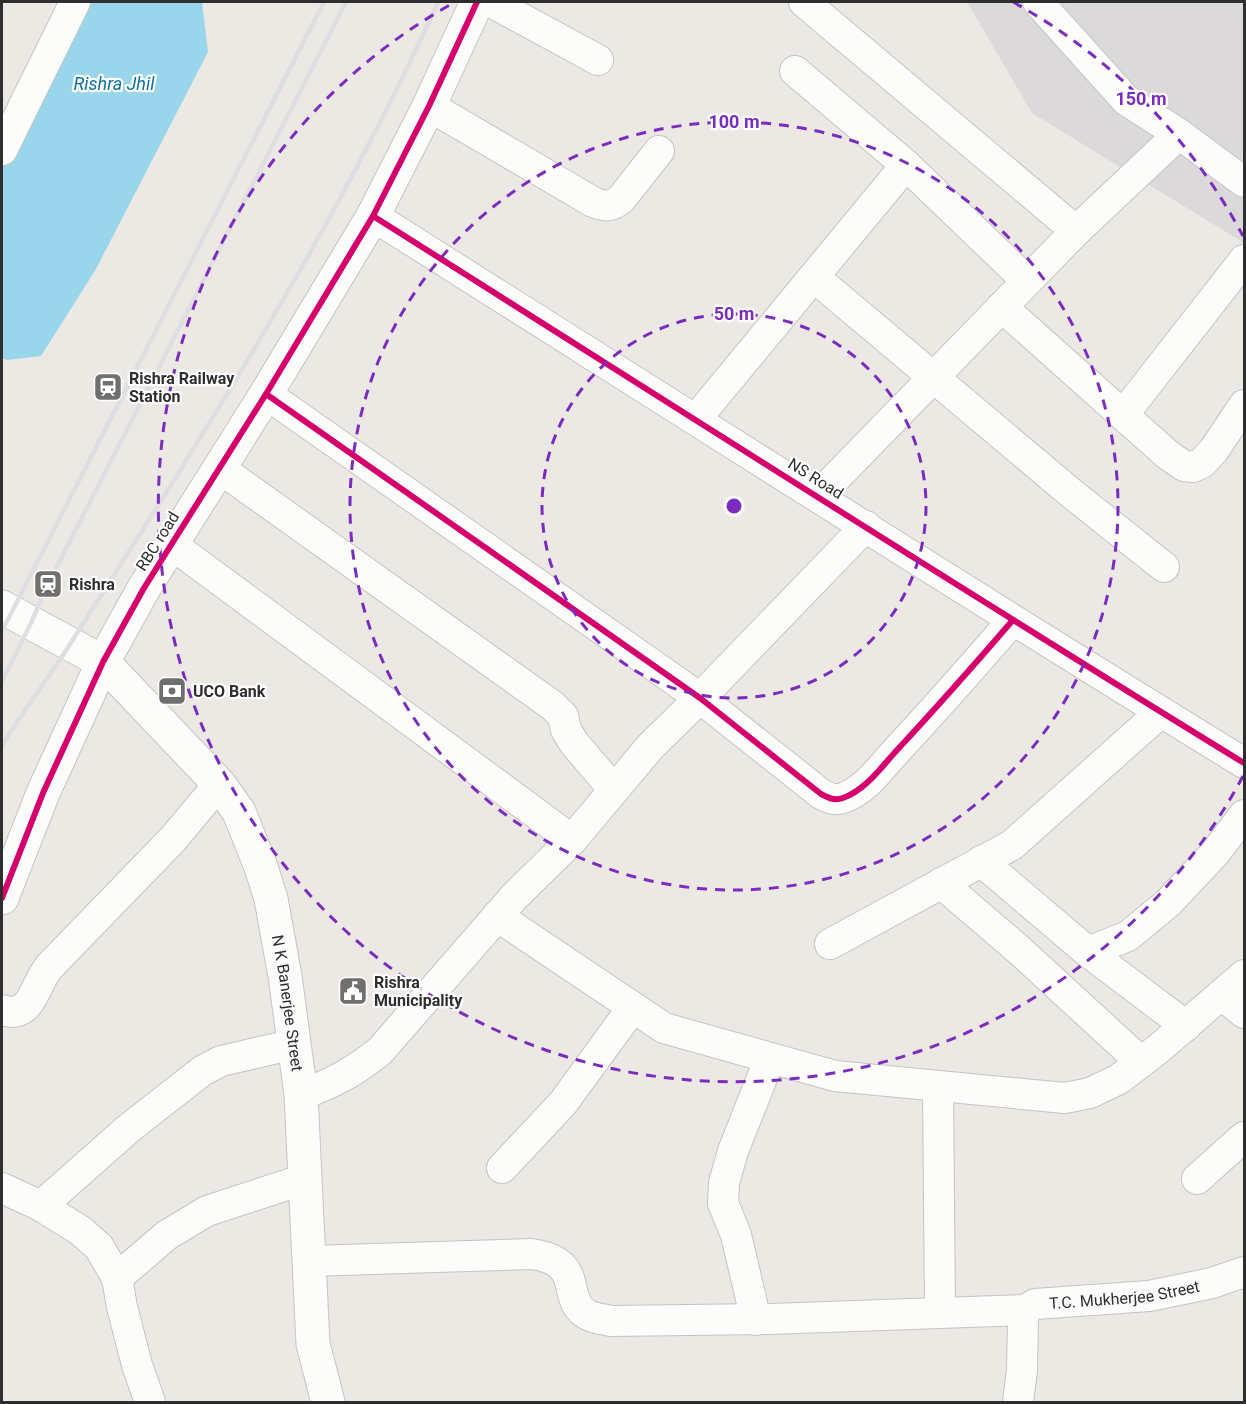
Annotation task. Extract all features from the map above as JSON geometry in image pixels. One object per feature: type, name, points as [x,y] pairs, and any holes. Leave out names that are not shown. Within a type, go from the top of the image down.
[{"type":"street","points":[[2,150],[75,2]]},
{"type":"street","name":"RBC road","points":[[2,898],[43,793],[103,662],[171,544],[266,394],[373,216],[429,106],[477,2]]},
{"type":"street","points":[[491,2],[598,60]]},
{"type":"street","points":[[804,2],[1076,231]]},
{"type":"street","points":[[1038,2],[1126,100],[1179,134],[1245,182]]},
{"type":"street","points":[[795,71],[906,165],[1027,281]]},
{"type":"street","points":[[429,106],[605,207],[621,199],[659,151]]},
{"type":"street","points":[[818,496],[1076,231],[1179,134]]},
{"type":"street","points":[[696,419],[906,165]]},
{"type":"street","name":"NS Road","points":[[373,216],[866,526],[1012,621],[1245,763]]},
{"type":"street","points":[[1123,415],[1245,260]]},
{"type":"street","points":[[814,277],[1164,567]]},
{"type":"street","points":[[1002,307],[1168,455],[1184,466],[1193,467],[1202,463],[1214,450],[1245,405]]},
{"type":"street","points":[[266,394],[700,698],[821,794],[835,800],[853,793],[867,783],[1012,621]]},
{"type":"street","points":[[219,468],[553,706],[563,716],[566,730],[573,743],[614,790]]},
{"type":"street","points":[[301,1095],[342,1079],[360,1068],[380,1051],[514,897],[572,840],[650,747],[866,526]]},
{"type":"street","points":[[171,544],[572,840]]},
{"type":"street","name":"N K Banerjee Street","points":[[2,607],[103,662],[219,784],[239,812],[271,899],[285,976],[301,1095],[313,1344],[328,1402]]},
{"type":"street","points":[[830,944],[1012,846],[1161,712]]},
{"type":"street","points":[[2,1010],[16,1013],[28,1005],[39,980],[49,967],[173,838],[219,784]]},
{"type":"street","points":[[1088,952],[1128,936],[1168,903],[1215,853],[1245,815]]},
{"type":"street","points":[[981,861],[1088,952],[1186,1026]]},
{"type":"street","points":[[941,883],[1018,949],[1141,1062]]},
{"type":"street","points":[[497,916],[664,1028],[836,1076],[1065,1098],[1090,1094],[1119,1079],[1186,1026],[1233,1004],[1245,975]]},
{"type":"street","points":[[502,1168],[563,1103],[633,1007]]},
{"type":"street","points":[[41,1206],[128,1130],[202,1071],[221,1061],[294,1044]]},
{"type":"street","points":[[756,1320],[736,1235],[723,1203],[724,1183],[733,1151],[770,1058]]},
{"type":"street","points":[[938,1086],[940,1313]]},
{"type":"street","points":[[1197,1179],[1245,1137]]},
{"type":"street","points":[[117,1278],[167,1235],[207,1211],[305,1179]]},
{"type":"street","points":[[2,1188],[41,1206],[81,1231],[99,1247],[117,1278],[137,1365],[150,1402]]},
{"type":"street","name":"T.C. Mukherjee Street","points":[[309,1261],[532,1254],[549,1256],[562,1264],[581,1310],[593,1317],[611,1321],[756,1320],[1025,1310],[1035,1304],[1149,1296],[1212,1283],[1245,1272]]},
{"type":"street","points":[[1018,1402],[1025,1310]]},
{"type":"shaded area","points":[[967,2],[1244,2],[1244,243],[1032,113]]},
{"type":"water","name":"Rishra Jhil","points":[[80,2],[202,2],[208,52],[96,269],[41,356],[7,360],[2,358],[2,155]]},
{"type":"railway","points":[[2,631],[324,2]]},
{"type":"railway","points":[[2,681],[48,584],[346,2]]},
{"type":"railway","points":[[2,746],[64,654],[267,328],[357,167],[438,2]]},
{"type":"cycle path","points":[[2,898],[43,793],[103,662],[144,588],[266,394],[373,216],[429,106],[477,2]]},
{"type":"cycle path","points":[[373,216],[917,560],[1244,763]]},
{"type":"cycle path","points":[[266,394],[700,698],[821,794],[832,799],[840,799],[851,794],[873,777],[1012,621]]},
{"type":"place","name":"Rishra Railway Station","points":[[108,387]]},
{"type":"place","name":"Rishra","points":[[48,584]]},
{"type":"place","name":"UCO Bank","points":[[172,691]]},
{"type":"place","name":"Rishra Municipality","points":[[353,991]]}]
